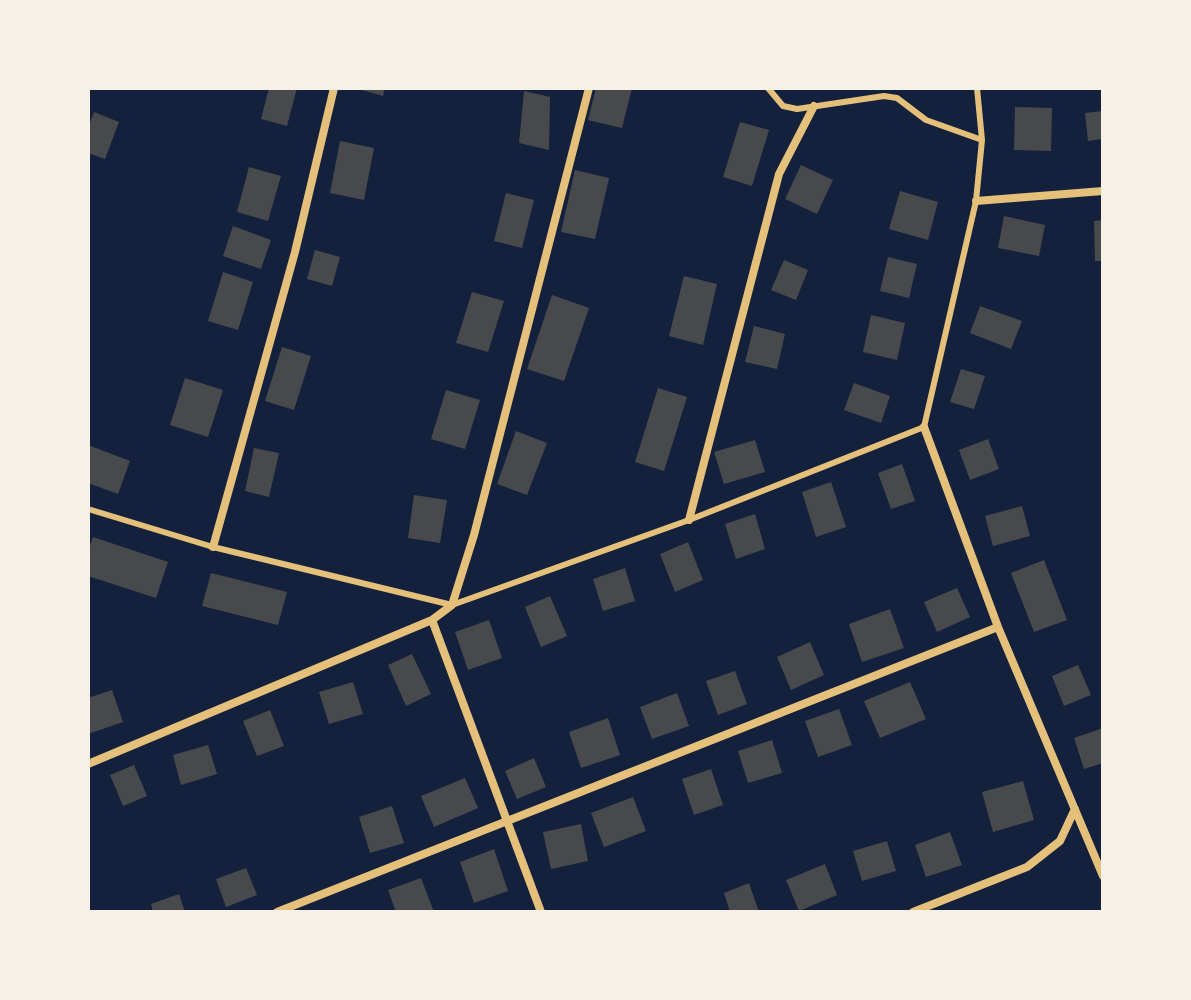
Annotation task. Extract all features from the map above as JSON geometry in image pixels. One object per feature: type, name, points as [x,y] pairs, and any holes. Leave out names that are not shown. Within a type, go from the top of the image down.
[{"type":"street","points":[[213,547],[295,252],[334,88]]},
{"type":"street","points":[[88,764],[432,620],[452,605],[478,520],[589,88]]},
{"type":"street","points":[[689,520],[779,174],[814,106]]},
{"type":"street","points":[[976,201],[1103,191]]},
{"type":"street","points":[[924,427],[998,627],[1103,876]]},
{"type":"street","points":[[432,620],[541,912]]},
{"type":"street","points":[[277,912],[998,627]]},
{"type":"street","points":[[913,912],[1027,867],[1060,841],[1075,809]]},
{"type":"lane","points":[[768,88],[788,108],[884,96],[897,98],[926,120],[982,140]]},
{"type":"lane","points":[[88,509],[213,547],[452,605],[689,520],[924,427],[976,201],[982,140],[977,88]]},
{"type":"building","points":[[269,88],[297,88],[287,126],[261,119]]},
{"type":"building","points":[[355,88],[385,88],[383,96]]},
{"type":"building","points":[[596,88],[632,88],[622,128],[588,120]]},
{"type":"building","points":[[524,91],[550,97],[549,150],[519,143]]},
{"type":"building","points":[[1015,107],[1052,108],[1051,151],[1014,150]]},
{"type":"building","points":[[1103,111],[1103,139],[1088,141],[1085,113]]},
{"type":"building","points":[[94,112],[119,122],[105,159],[88,153],[88,128]]},
{"type":"building","points":[[740,122],[769,130],[752,186],[723,177]]},
{"type":"building","points":[[340,141],[374,148],[364,200],[330,193]]},
{"type":"building","points":[[801,165],[833,180],[817,214],[785,199]]},
{"type":"building","points":[[249,167],[281,176],[268,221],[237,212]]},
{"type":"building","points":[[575,170],[609,178],[595,239],[561,232]]},
{"type":"building","points":[[900,191],[938,202],[928,240],[889,229]]},
{"type":"building","points":[[506,193],[534,200],[522,248],[494,241]]},
{"type":"building","points":[[1004,216],[1045,225],[1039,256],[998,248]]},
{"type":"building","points":[[1103,220],[1103,261],[1095,261],[1094,221]]},
{"type":"building","points":[[233,226],[271,240],[261,269],[223,256]]},
{"type":"building","points":[[315,250],[340,257],[332,286],[307,279]]},
{"type":"building","points":[[888,257],[917,264],[909,298],[880,291]]},
{"type":"building","points":[[784,260],[808,270],[796,300],[771,290]]},
{"type":"building","points":[[223,272],[253,282],[238,330],[208,321]]},
{"type":"building","points":[[684,276],[717,284],[703,345],[669,336]]},
{"type":"building","points":[[472,292],[504,301],[488,352],[456,343]]},
{"type":"building","points":[[552,295],[589,308],[564,381],[527,369]]},
{"type":"building","points":[[980,306],[1022,321],[1011,349],[970,333]]},
{"type":"building","points":[[871,315],[905,323],[897,360],[863,352]]},
{"type":"building","points":[[754,326],[785,334],[777,369],[745,362]]},
{"type":"building","points":[[282,347],[311,356],[294,410],[265,401]]},
{"type":"building","points":[[961,369],[985,376],[974,409],[950,402]]},
{"type":"building","points":[[185,378],[223,390],[208,437],[170,425]]},
{"type":"building","points":[[854,383],[890,396],[881,423],[844,410]]},
{"type":"building","points":[[658,388],[687,397],[664,471],[635,462]]},
{"type":"building","points":[[446,390],[480,400],[465,449],[431,439]]},
{"type":"building","points":[[516,431],[547,443],[527,495],[497,484]]},
{"type":"building","points":[[988,439],[999,469],[970,480],[959,450]]},
{"type":"building","points":[[755,440],[765,472],[724,484],[714,452]]},
{"type":"building","points":[[88,445],[130,461],[118,494],[88,483]]},
{"type":"building","points":[[254,448],[279,453],[269,497],[245,491]]},
{"type":"building","points":[[902,464],[915,501],[891,509],[878,473]]},
{"type":"building","points":[[831,482],[846,527],[816,537],[802,492]]},
{"type":"building","points":[[414,495],[447,500],[440,543],[408,538]]},
{"type":"building","points":[[1022,506],[1030,536],[993,546],[985,516]]},
{"type":"building","points":[[755,514],[765,549],[736,559],[725,524]]},
{"type":"building","points":[[93,537],[168,562],[156,598],[88,576],[88,551]]},
{"type":"building","points":[[688,542],[703,580],[675,592],[660,554]]},
{"type":"building","points":[[1044,560],[1067,620],[1034,632],[1011,573]]},
{"type":"building","points":[[625,568],[635,601],[603,611],[593,579]]},
{"type":"building","points":[[211,573],[287,592],[278,625],[202,606]]},
{"type":"building","points":[[957,588],[970,617],[937,632],[924,602]]},
{"type":"building","points":[[550,596],[567,636],[541,647],[525,607]]},
{"type":"building","points":[[890,609],[904,648],[862,662],[849,624]]},
{"type":"building","points":[[489,620],[502,658],[468,670],[455,632]]},
{"type":"building","points":[[810,642],[824,675],[791,690],[777,657]]},
{"type":"building","points":[[412,654],[431,694],[406,706],[388,665]]},
{"type":"building","points":[[1078,665],[1091,695],[1064,706],[1052,676]]},
{"type":"building","points":[[735,671],[747,704],[718,715],[706,681]]},
{"type":"building","points":[[353,682],[363,714],[329,724],[319,692]]},
{"type":"building","points":[[910,682],[926,719],[880,738],[864,701]]},
{"type":"building","points":[[112,690],[123,722],[88,734],[88,698]]},
{"type":"building","points":[[677,693],[689,726],[652,739],[640,707]]},
{"type":"building","points":[[839,709],[852,745],[818,757],[805,721]]},
{"type":"building","points":[[270,710],[284,746],[257,756],[243,721]]},
{"type":"building","points":[[608,718],[620,755],[581,768],[569,732]]},
{"type":"building","points":[[1103,728],[1103,763],[1084,769],[1074,738]]},
{"type":"building","points":[[772,740],[782,773],[748,783],[738,751]]},
{"type":"building","points":[[208,745],[217,774],[181,785],[173,755]]},
{"type":"building","points":[[534,758],[546,787],[517,799],[505,771]]},
{"type":"building","points":[[134,765],[147,796],[123,806],[110,775]]},
{"type":"building","points":[[711,769],[723,805],[694,815],[682,779]]},
{"type":"building","points":[[465,778],[478,808],[434,827],[421,796]]},
{"type":"building","points":[[1023,781],[1034,820],[993,832],[982,792]]},
{"type":"building","points":[[633,797],[646,831],[604,847],[591,813]]},
{"type":"building","points":[[392,806],[404,843],[370,853],[359,817]]},
{"type":"building","points":[[581,824],[588,861],[551,869],[543,832]]},
{"type":"building","points":[[950,832],[962,865],[926,877],[915,845]]},
{"type":"building","points":[[887,841],[896,871],[862,881],[853,851]]},
{"type":"building","points":[[494,849],[508,891],[474,903],[460,862]]},
{"type":"building","points":[[825,864],[837,895],[799,911],[786,880]]},
{"type":"building","points":[[246,868],[257,895],[226,907],[216,879]]},
{"type":"building","points":[[421,878],[434,912],[396,912],[388,890]]},
{"type":"building","points":[[749,883],[759,912],[730,912],[724,893]]},
{"type":"building","points":[[179,894],[185,912],[153,912],[151,904]]}]
